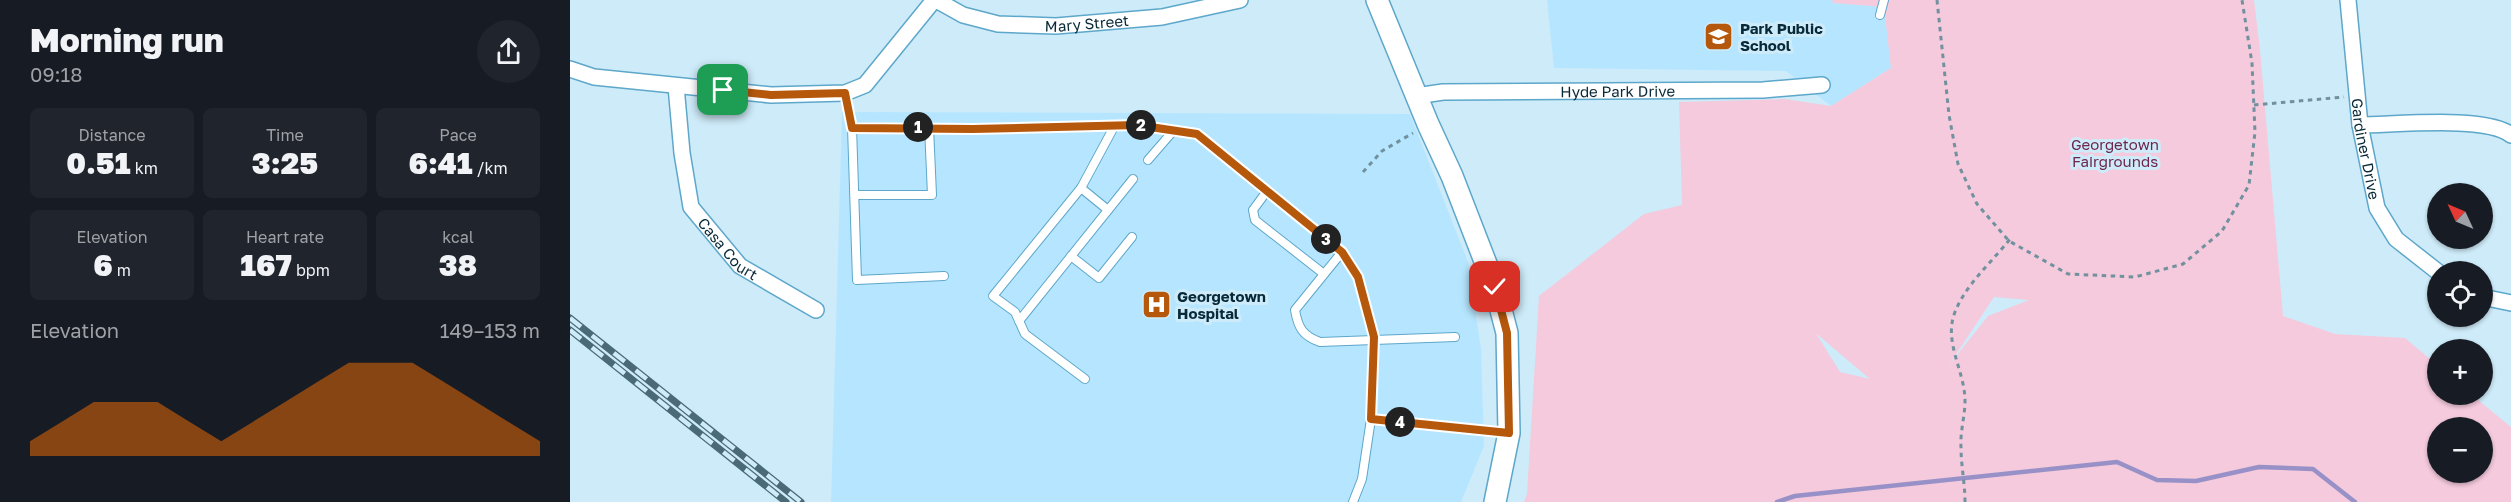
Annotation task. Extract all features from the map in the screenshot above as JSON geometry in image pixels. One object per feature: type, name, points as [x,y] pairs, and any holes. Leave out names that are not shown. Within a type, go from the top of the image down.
[{"type":"street","name":"Mary Street","points":[[935,0],[963,15],[998,24],[1056,26],[1162,17],[1240,0]]},
{"type":"street","points":[[570,69],[594,77],[771,95],[845,93],[865,85],[935,0]]},
{"type":"street","points":[[1377,0],[1452,176],[1495,287],[1507,333],[1509,433],[1495,502]]},
{"type":"street","name":"Gardiner Drive","points":[[2348,0],[2360,125],[2377,208],[2396,239],[2427,263]]},
{"type":"street","name":"Hyde Park Drive","points":[[1416,96],[1443,92],[1763,90],[1822,85]]},
{"type":"street","name":"Casa Court","points":[[676,86],[682,153],[691,207],[740,266],[816,310]]},
{"type":"street","points":[[2360,125],[2476,123],[2506,131],[2511,135]]},
{"type":"street","points":[[2493,299],[2511,303]]},
{"type":"lane","points":[[1880,15],[1884,0]]},
{"type":"lane","points":[[845,93],[852,128],[857,280],[944,276]]},
{"type":"lane","points":[[1085,380],[1025,334],[1015,312],[993,296],[1082,188],[1115,125]]},
{"type":"lane","points":[[852,128],[973,129],[1137,125],[1197,134],[1342,252],[1358,277],[1374,341],[1371,419],[1362,479],[1353,502]]},
{"type":"lane","points":[[855,195],[932,195],[929,127]]},
{"type":"lane","points":[[1148,160],[1174,130]]},
{"type":"lane","points":[[1019,321],[1133,179]]},
{"type":"lane","points":[[1082,188],[1108,210]]},
{"type":"lane","points":[[1267,191],[1253,210],[1256,220],[1323,274]]},
{"type":"lane","points":[[1071,256],[1099,278],[1132,237]]},
{"type":"lane","points":[[1342,252],[1295,310],[1297,326],[1307,338],[1320,342],[1455,337]]},
{"type":"lane","points":[[1371,419],[1509,433]]},
{"type":"path","points":[[1937,0],[1949,115],[1958,164],[1977,204],[2009,240],[2068,274],[2135,277],[2183,264],[2222,231],[2249,185],[2255,132],[2254,105],[2252,63],[2242,0]]},
{"type":"path","points":[[2254,105],[2358,95]]},
{"type":"path","points":[[1363,172],[1382,151],[1428,124]]},
{"type":"path","points":[[1965,502],[1961,447],[1965,401],[1962,373],[1950,338],[1950,329],[1955,311],[1970,287],[2009,240]]},
{"type":"shaded area","name":"Park Public School","points":[[1547,0],[1832,0],[1834,3],[1884,6],[1891,68],[1831,106],[1786,71],[1554,68]]},
{"type":"shaded area","name":"Georgetown Hospital","points":[[842,112],[1410,114],[1468,262],[1481,349],[1484,446],[1461,502],[831,502]]},
{"type":"green space","name":"Georgetown Fairgrounds","points":[[1832,0],[2254,0],[2283,316],[2335,334],[2405,338],[2427,357],[2427,405],[2484,405],[2511,427],[2511,502],[1524,502],[1527,494],[1539,296],[1644,214],[1682,205],[1679,102],[1785,99],[1831,106],[1891,68],[1884,7],[1833,3]],"holes":[[[1994,297],[2029,300],[1988,316],[1949,365]],[[1818,335],[1870,379],[1840,372]]]},
{"type":"waterway","points":[[1777,502],[1795,496],[2117,462],[2157,480],[2196,481],[2259,467],[2313,469],[2355,502]]},
{"type":"railway","points":[[570,318],[801,502]]},
{"type":"railway","points":[[570,330],[786,502]]},
{"type":"place","name":"Park Public School","points":[[1719,37]]},
{"type":"place","name":"Georgetown Hospital","points":[[1156,305]]},
{"type":"route","points":[[723,90],[771,95],[845,93],[851,112],[852,128],[973,129],[1137,125],[1197,134],[1342,252],[1358,277],[1374,337],[1371,419],[1509,433],[1507,333],[1495,287]]}]
